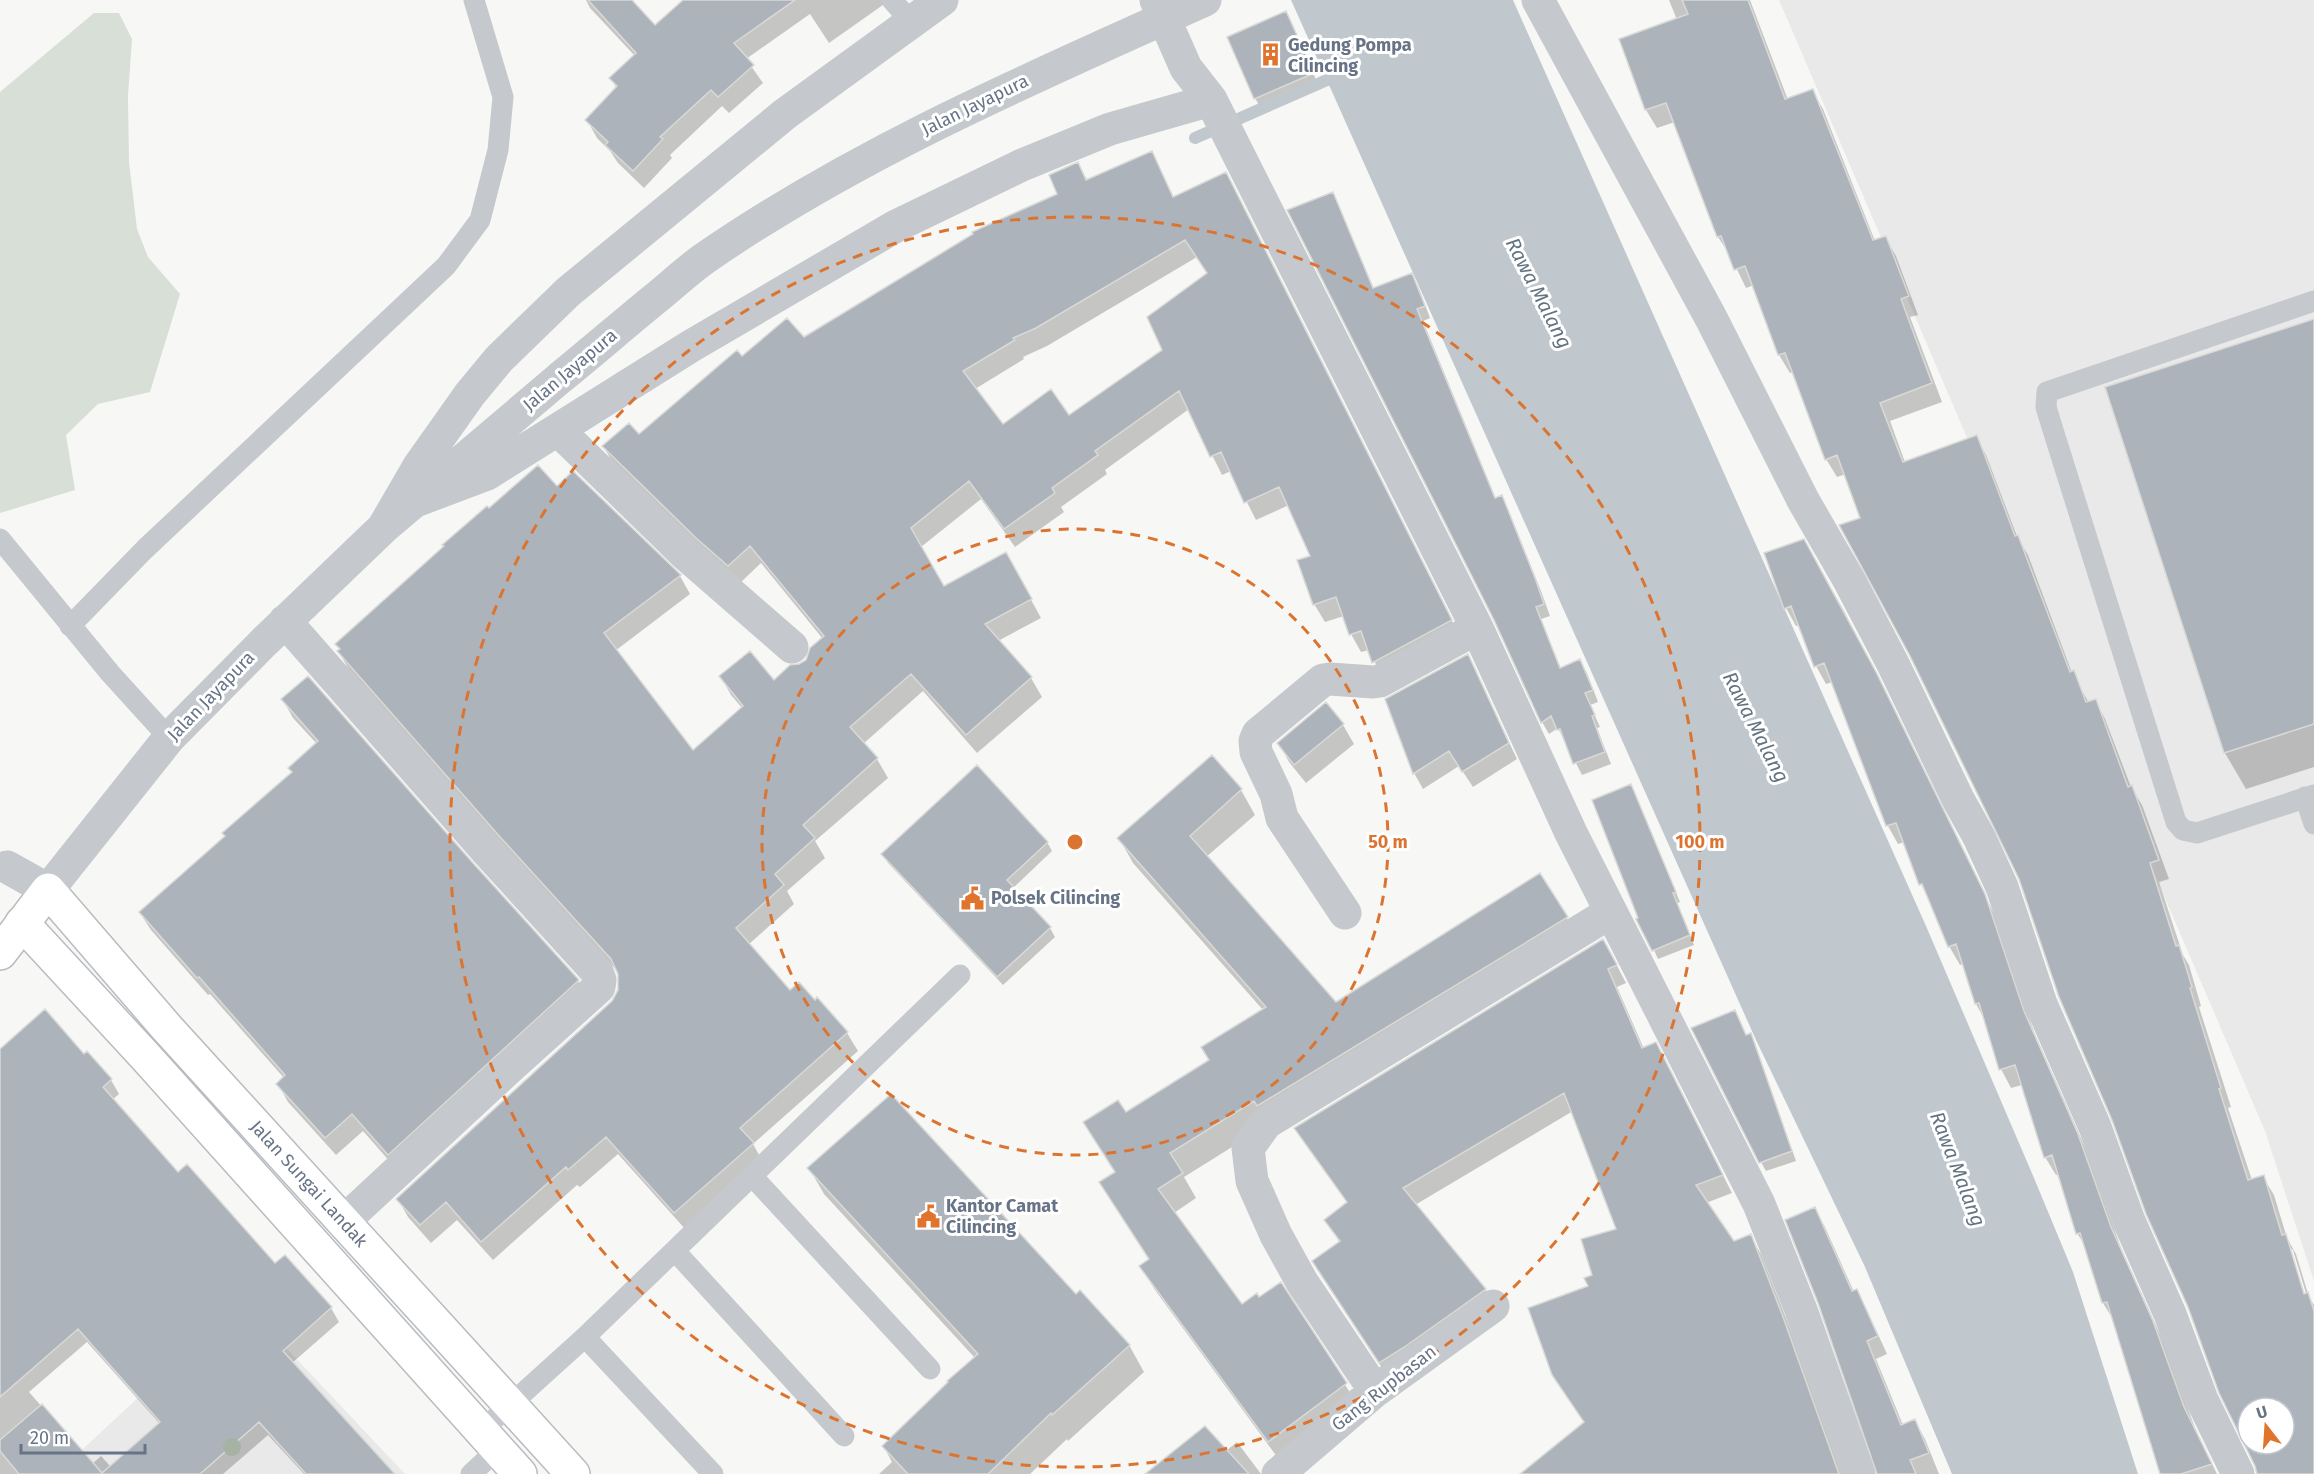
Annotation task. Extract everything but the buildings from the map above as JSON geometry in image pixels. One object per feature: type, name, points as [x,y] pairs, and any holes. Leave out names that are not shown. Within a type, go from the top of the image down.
[{"type":"street","points":[[383,528],[419,466],[470,394],[499,359],[568,292],[785,114],[902,11],[942,0]]},
{"type":"street","points":[[1156,0],[1186,68],[1211,100],[1478,628],[1571,834],[1759,1204],[1801,1310],[1859,1474]]},
{"type":"street","name":"Jalan Jayapura","points":[[48,890],[169,738],[285,621],[383,528],[702,260],[752,226],[910,137],[1021,83],[1206,0]]},
{"type":"street","points":[[1538,0],[1711,318],[1803,500],[1888,653],[1958,799],[1979,837],[2002,887],[2041,1004],[2095,1127],[2129,1221],[2170,1314],[2202,1400],[2238,1474]]},
{"type":"street","points":[[418,500],[487,474],[691,346],[896,226],[1022,165],[1099,134],[1211,100]]},
{"type":"street","points":[[558,430],[683,552],[792,647]]},
{"type":"street","points":[[285,621],[487,851],[597,972],[600,980],[599,987],[343,1222]]},
{"type":"street","points":[[1345,913],[1282,818],[1276,794],[1256,752],[1255,741],[1258,734],[1323,680],[1380,681],[1478,628]]},
{"type":"street","points":[[0,953],[48,890],[3,863]]},
{"type":"street","points":[[3,863],[22,923]]},
{"type":"street","name":"Jalan Sungai Landak","points":[[48,890],[167,1028],[573,1474]]},
{"type":"street","points":[[1375,1391],[1302,1282],[1276,1235],[1252,1181],[1248,1148],[1266,1123],[1611,912]]},
{"type":"street","name":"Jalan Sungai Landak","points":[[22,923],[153,1064],[520,1474]]},
{"type":"street","name":"Gang Rupbasan","points":[[1278,1474],[1375,1391],[1493,1306]]},
{"type":"lane","points":[[70,626],[145,549],[446,266],[480,220],[498,150],[503,97],[474,0]]},
{"type":"lane","points":[[2314,301],[2047,392],[2045,399],[2048,415],[2176,822],[2183,830],[2197,832],[2310,796],[2314,824]]},
{"type":"lane","points":[[0,539],[70,626],[169,738]]},
{"type":"lane","points":[[471,1474],[510,1404],[585,1337],[960,975]]},
{"type":"lane","points":[[752,1176],[930,1369]]},
{"type":"lane","points":[[675,1251],[844,1436]]},
{"type":"lane","points":[[585,1337],[713,1474]]},
{"type":"shaded area","points":[[1779,0],[2314,0],[2314,1281],[2265,1131]]},
{"type":"shaded area","points":[[94,13],[119,13],[132,39],[128,96],[129,162],[137,229],[148,257],[180,294],[150,392],[98,404],[66,435],[75,490],[0,513],[0,92]]},
{"type":"shaded area","points":[[242,1301],[405,1474],[56,1474]]},
{"type":"water","name":"Rawa Malang","points":[[1291,0],[1513,0],[1926,926],[2034,1178],[2073,1272],[2138,1474],[1952,1474],[1865,1267],[1756,1040]]},
{"type":"waterway","points":[[1195,138],[1327,80]]},
{"type":"place","name":"Gedung Pompa Cilincing","points":[[1270,55]]},
{"type":"place","name":"Polsek Cilincing","points":[[973,898]]},
{"type":"place","name":"Kantor Camat Cilincing","points":[[928,1216]]}]
